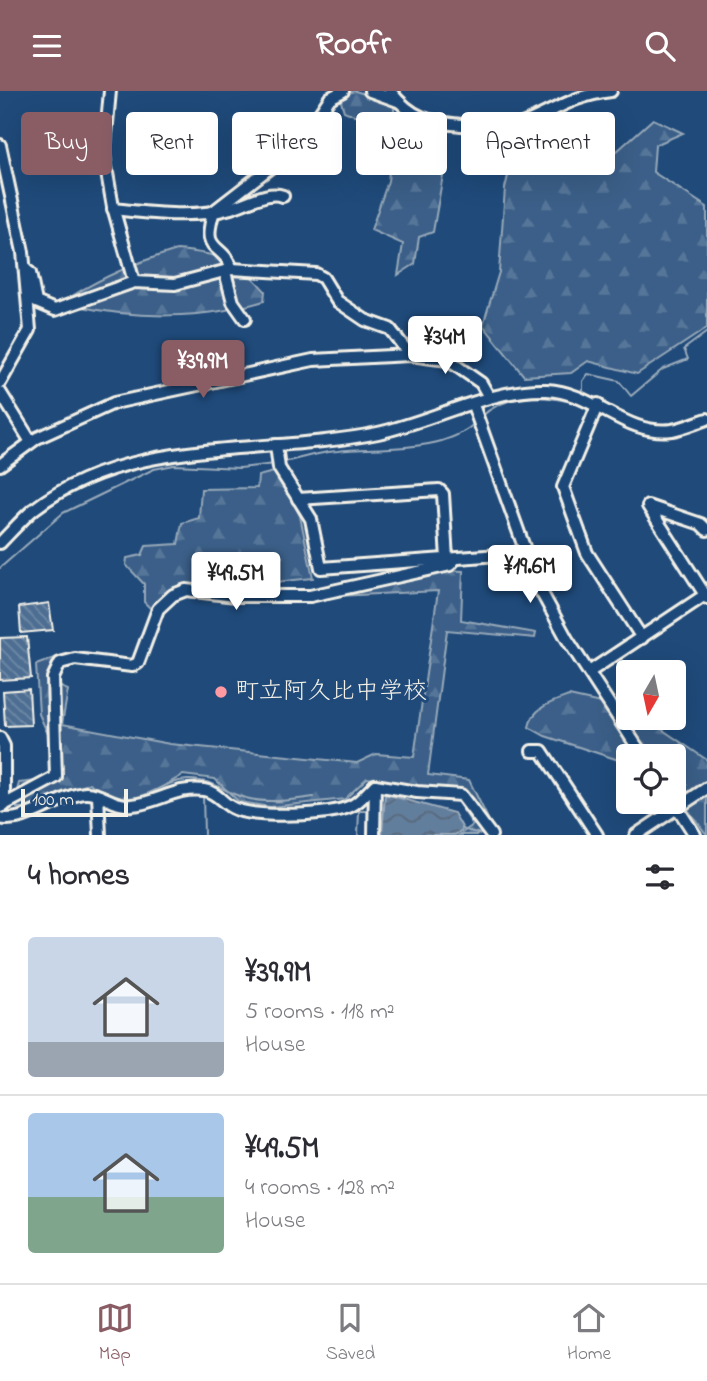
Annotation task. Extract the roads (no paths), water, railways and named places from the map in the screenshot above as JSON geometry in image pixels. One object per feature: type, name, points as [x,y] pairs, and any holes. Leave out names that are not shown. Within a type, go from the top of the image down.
[{"type":"street","points":[[110,91],[104,156],[113,209],[134,282]]},
{"type":"street","points":[[245,320],[233,302],[229,270],[210,241],[209,226],[214,211],[298,146],[330,98],[343,91]]},
{"type":"street","points":[[370,91],[398,101]]},
{"type":"street","points":[[390,91],[414,115],[433,123],[499,130],[518,126],[579,96],[605,91]]},
{"type":"street","points":[[0,145],[25,269],[30,330],[0,383]]},
{"type":"street","points":[[113,209],[168,215],[214,211],[278,194],[283,196]]},
{"type":"street","points":[[25,269],[30,273],[36,302],[49,310],[62,309],[134,282],[175,284],[229,270],[316,274],[323,278],[337,301],[365,320],[390,329],[410,355]]},
{"type":"street","points":[[0,465],[31,442],[114,403],[313,360],[410,355],[453,362],[481,383],[489,397]]},
{"type":"street","points":[[0,543],[35,509],[104,472],[160,457],[276,450],[476,415],[489,397],[547,390],[625,421],[659,430],[704,425]]},
{"type":"street","points":[[0,393],[31,442]]},
{"type":"street","points":[[596,409],[563,487],[587,553],[642,638]]},
{"type":"street","points":[[476,415],[525,550],[549,607],[635,744]]},
{"type":"street","points":[[276,450],[279,468],[311,519],[321,568],[451,559],[525,550]]},
{"type":"street","points":[[2,806],[56,777],[53,678],[60,663],[75,659],[132,666],[138,663],[158,609],[173,595],[190,590],[236,596],[310,596],[450,565],[443,494],[439,490],[298,499]]},
{"type":"street","points":[[589,672],[706,597],[648,506],[701,524],[707,530]]},
{"type":"street","points":[[0,739],[4,746],[2,806]]},
{"type":"street","points":[[532,751],[542,751],[597,835]]},
{"type":"street","points":[[0,818],[15,819],[45,805],[86,793],[112,803],[132,805],[176,790],[201,790],[217,795],[235,809],[269,816],[350,807],[375,785]]},
{"type":"street","points":[[374,835],[375,785]]},
{"type":"street","points":[[375,785],[417,792],[461,795],[491,835]]},
{"type":"street","points":[[686,799],[707,788]]},
{"type":"street","points":[[98,796],[100,835]]},
{"type":"street","points":[[636,835],[663,814]]},
{"type":"street","points":[[681,814],[695,835]]},
{"type":"water","points":[[385,794],[454,813],[463,829],[455,835],[382,835]]},
{"type":"waterway","points":[[583,395],[583,381],[588,374],[619,381],[631,396],[663,369],[688,359],[684,349],[707,332]]},
{"type":"waterway","points":[[481,417],[504,403],[529,397],[582,405]]},
{"type":"waterway","points":[[612,420],[635,431],[658,435],[682,433],[707,425]]},
{"type":"waterway","points":[[284,462],[331,452],[428,444],[461,433],[475,423]]},
{"type":"waterway","points":[[0,568],[63,513],[154,469],[174,465],[240,468],[275,464]]},
{"type":"waterway","points":[[81,789],[99,789],[127,798],[189,780],[211,783],[248,799],[276,801],[314,797]]},
{"type":"waterway","points":[[12,814],[68,792]]},
{"type":"waterway","points":[[203,794],[204,835]]},
{"type":"waterway","points":[[358,835],[359,811],[371,811]]},
{"type":"waterway","points":[[462,829],[484,835]]},
{"type":"place","name":"町立阿久比中学校","points":[[221,692]]}]
